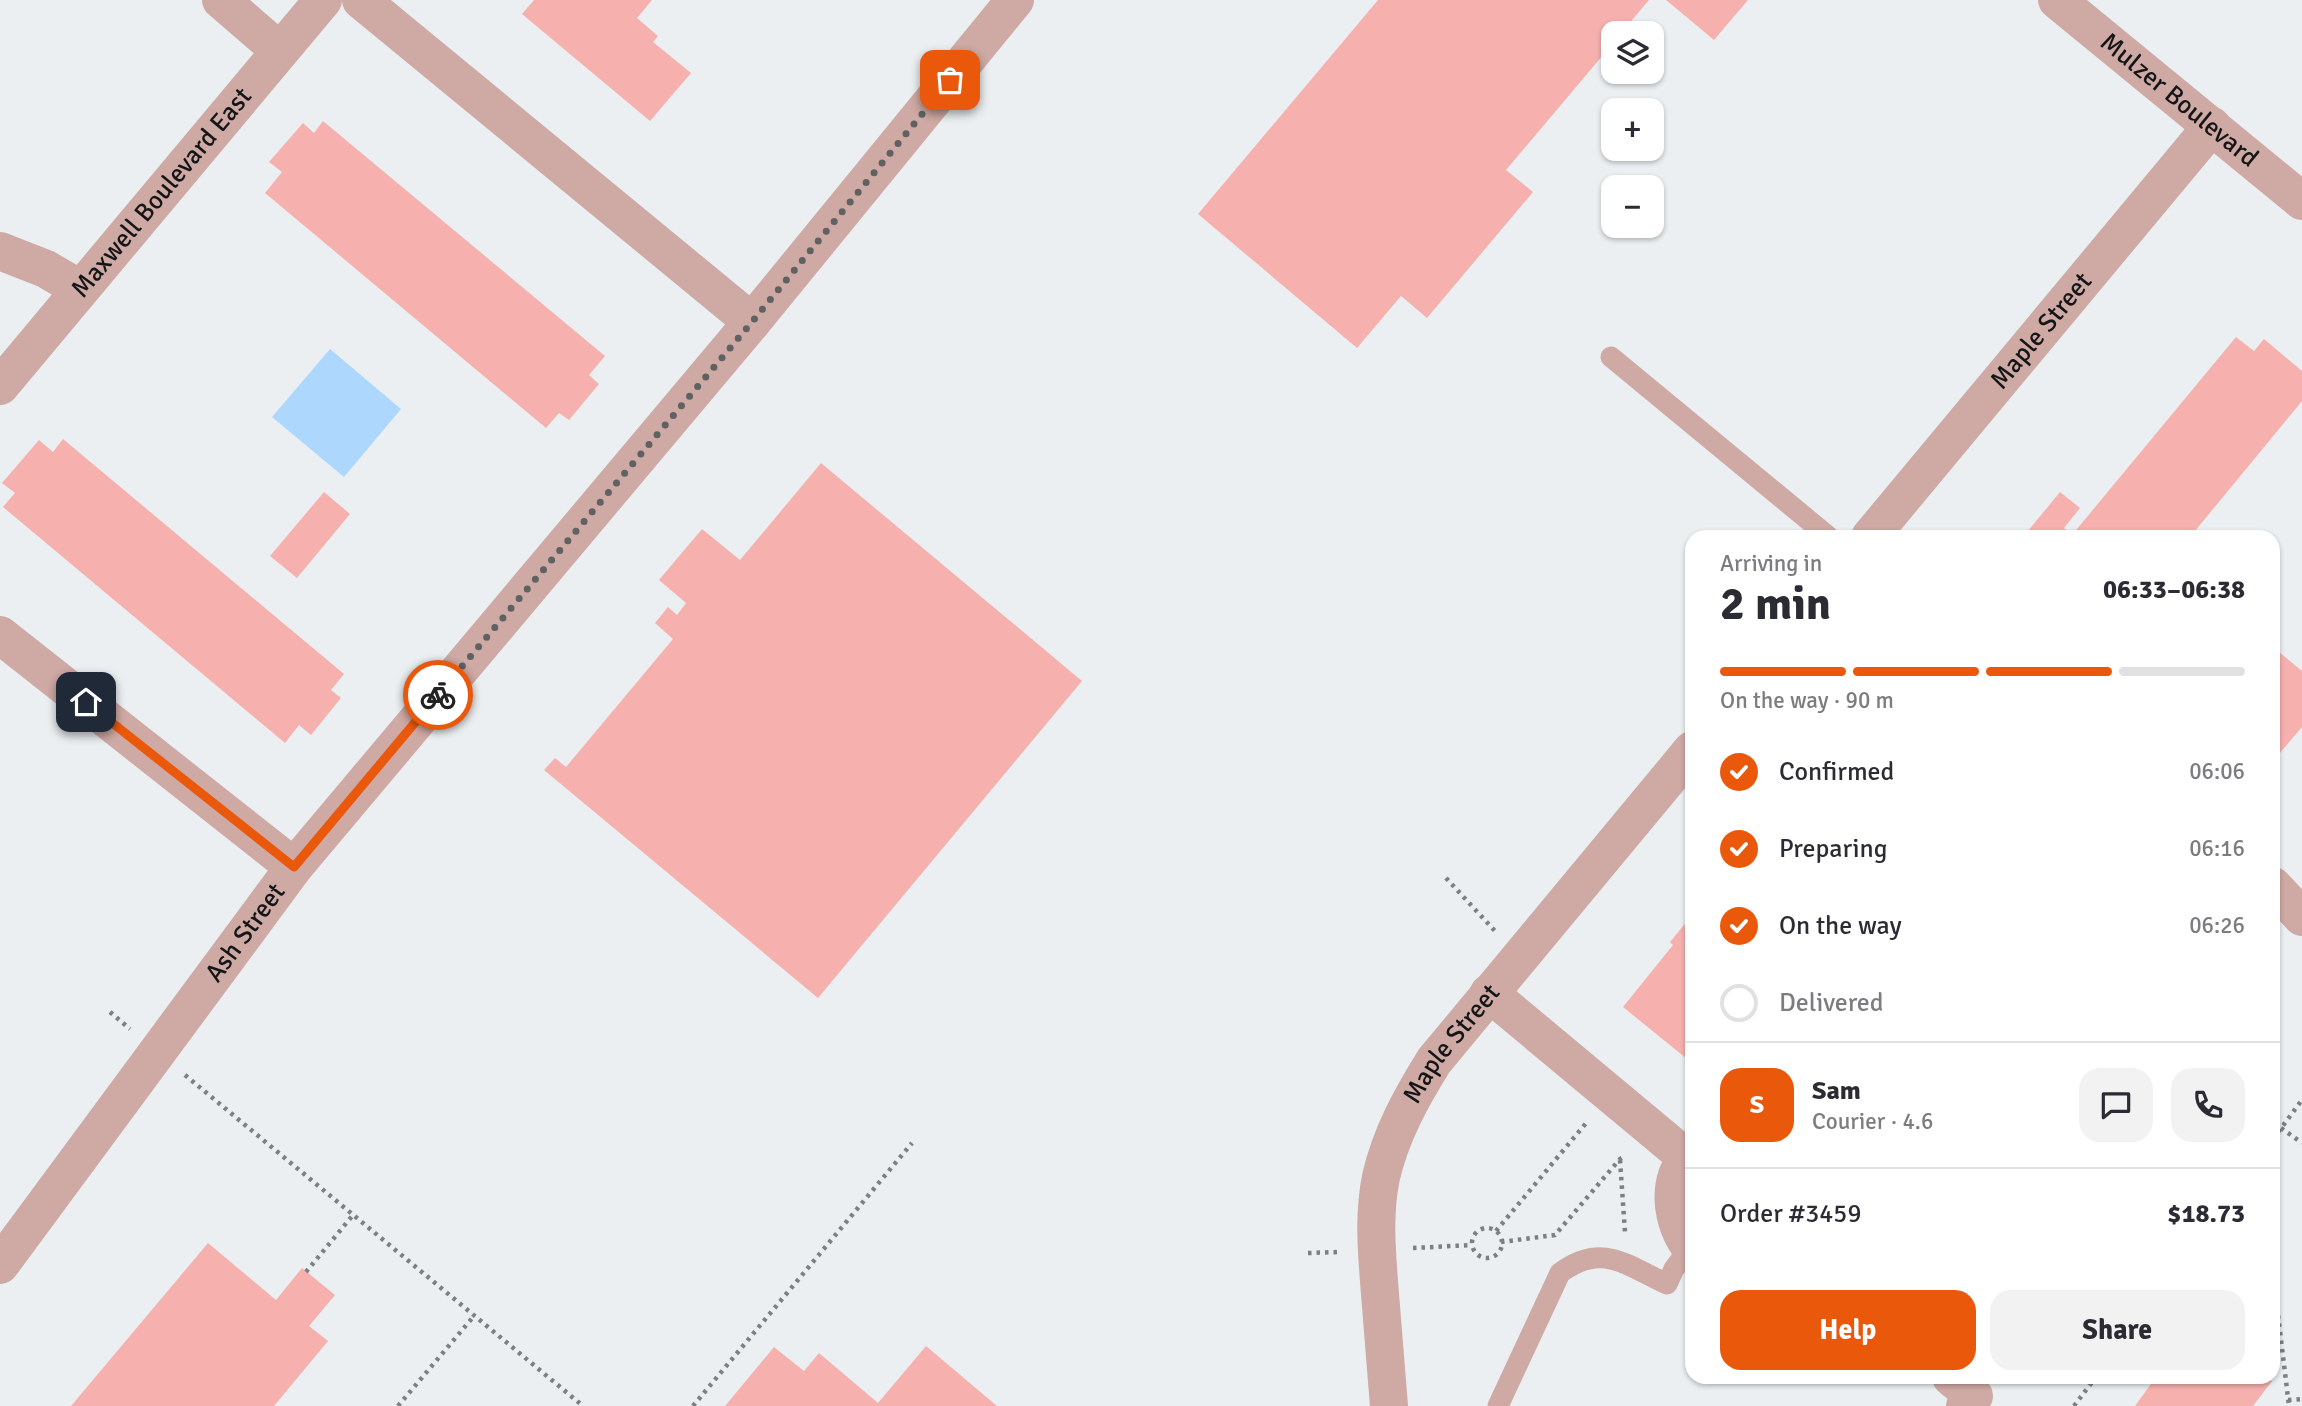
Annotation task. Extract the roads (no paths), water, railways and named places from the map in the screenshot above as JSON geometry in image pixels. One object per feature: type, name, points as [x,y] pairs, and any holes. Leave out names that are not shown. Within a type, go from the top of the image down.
[{"type":"street","points":[[221,0],[280,51]]},
{"type":"street","name":"Maxwell Boulevard East","points":[[0,386],[323,0]]},
{"type":"street","points":[[361,0],[752,322]]},
{"type":"street","name":"Ash Street","points":[[0,1265],[294,867],[752,322],[1015,0]]},
{"type":"street","name":"Mulzer Boulevard","points":[[2057,0],[2302,201]]},
{"type":"street","name":"Maple Street","points":[[1876,530],[2212,126]]},
{"type":"street","points":[[0,251],[46,269],[80,289]]},
{"type":"street","points":[[0,635],[294,867]]},
{"type":"street","name":"Maple Street","points":[[1389,1406],[1376,1251],[1376,1212],[1381,1177],[1406,1106],[1434,1061],[1685,758]]},
{"type":"street","points":[[2280,893],[2302,917]]},
{"type":"street","points":[[1489,993],[1685,1152]]},
{"type":"street","points":[[1685,1166],[1675,1186],[1674,1207],[1678,1228],[1685,1239]]},
{"type":"street","points":[[1959,1384],[1974,1396],[1965,1406]]},
{"type":"lane","points":[[1611,357],[1821,530]]},
{"type":"lane","points":[[1498,1406],[1560,1273],[1576,1261],[1595,1256],[1615,1259],[1667,1284],[1685,1255]]}]
